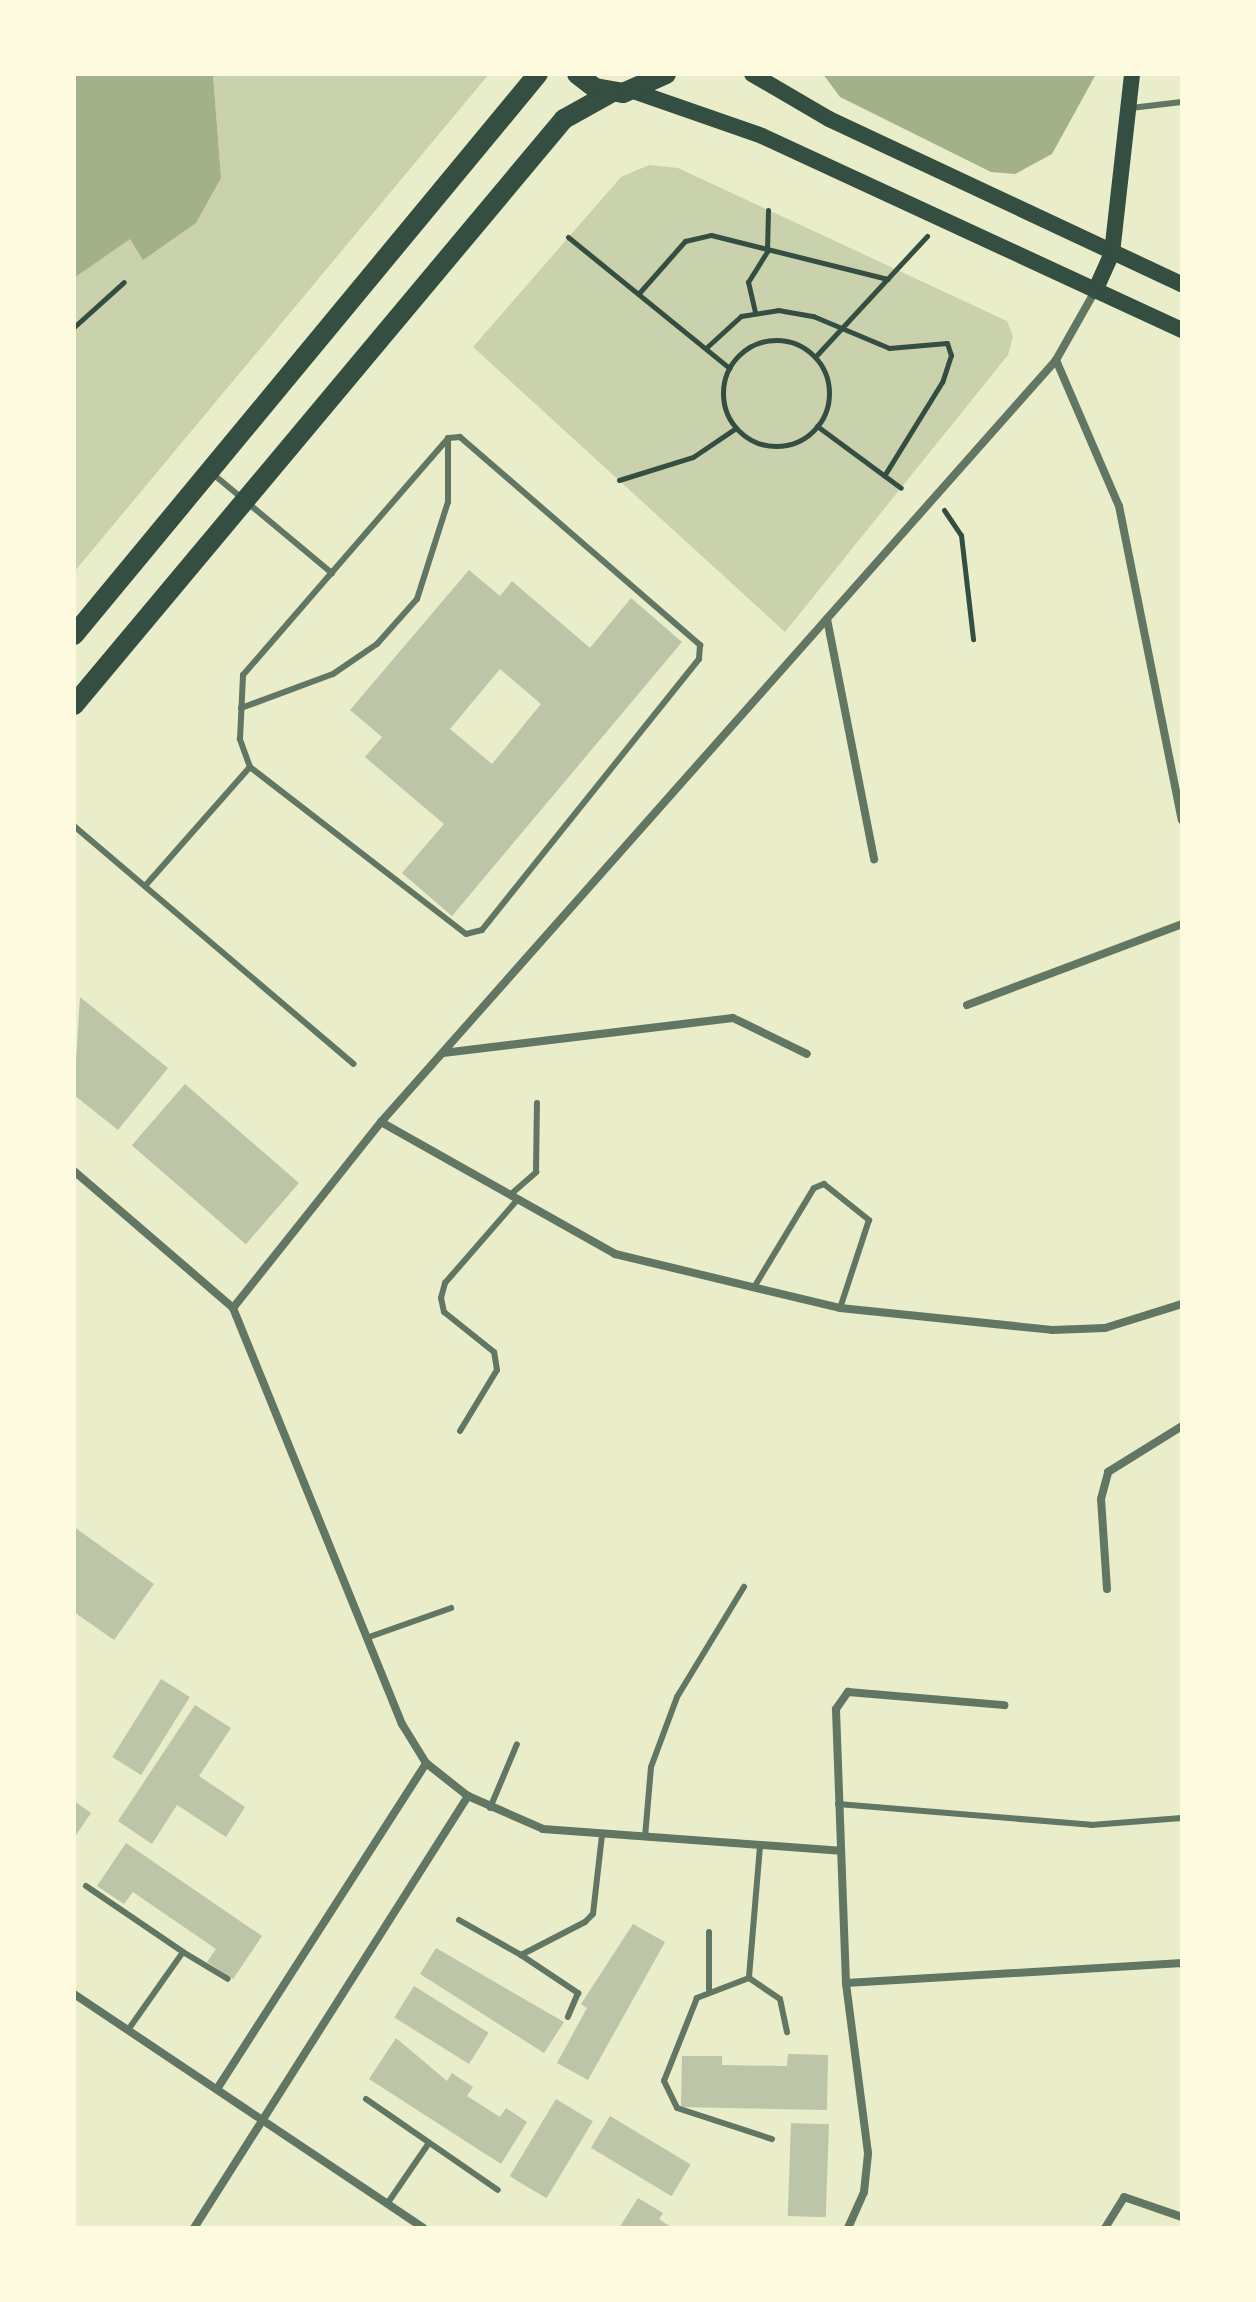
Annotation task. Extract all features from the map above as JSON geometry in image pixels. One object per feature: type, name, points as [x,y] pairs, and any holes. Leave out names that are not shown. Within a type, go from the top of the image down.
[{"type":"main road","points":[[74,635],[538,74]]},
{"type":"main road","points":[[577,74],[611,93]]},
{"type":"main road","points":[[636,92],[666,74]]},
{"type":"main road","points":[[752,74],[829,119],[1182,284]]},
{"type":"main road","points":[[1095,291],[1112,253],[1131,108],[1132,74]]},
{"type":"main road","points":[[74,705],[564,119],[611,93],[636,92],[762,136],[1182,330]]},
{"type":"street","points":[[233,1308],[381,1122],[1056,360],[1095,291]]},
{"type":"street","points":[[1056,360],[1119,506],[1182,820]]},
{"type":"street","points":[[827,619],[874,859]]},
{"type":"street","points":[[967,1005],[1182,924]]},
{"type":"street","points":[[442,1053],[733,1018],[807,1054]]},
{"type":"street","points":[[381,1122],[615,1254],[756,1284],[840,1308],[1052,1330],[1105,1328],[1182,1304]]},
{"type":"street","points":[[74,1171],[233,1308],[372,1636],[402,1724],[426,1763],[468,1796],[543,1829],[840,1851]]},
{"type":"street","points":[[1107,1589],[1101,1499],[1108,1472],[1182,1426]]},
{"type":"street","points":[[848,2228],[864,2192],[868,2153],[846,1983],[836,1709],[848,1692],[1004,1705]]},
{"type":"street","points":[[217,2089],[426,1763]]},
{"type":"street","points":[[194,2228],[468,1796]]},
{"type":"street","points":[[846,1983],[1182,1963]]},
{"type":"street","points":[[74,1994],[423,2228]]},
{"type":"street","points":[[1105,2228],[1124,2197],[1182,2217]]},
{"type":"lane","points":[[1131,108],[1182,102]]},
{"type":"lane","points":[[448,438],[471,440],[696,635],[699,659],[482,930],[456,933],[250,767],[241,753],[243,675],[448,438]]},
{"type":"lane","points":[[241,708],[333,674],[377,644],[417,599],[448,502],[448,438]]},
{"type":"lane","points":[[210,472],[332,573]]},
{"type":"lane","points":[[145,886],[250,767]]},
{"type":"lane","points":[[74,826],[354,1064]]},
{"type":"lane","points":[[460,1431],[497,1370],[494,1352],[444,1312],[441,1298],[445,1283],[536,1172],[537,1103]]},
{"type":"lane","points":[[756,1284],[814,1188],[824,1184],[869,1220],[840,1308]]},
{"type":"lane","points":[[645,1837],[651,1767],[677,1697],[744,1587]]},
{"type":"lane","points":[[372,1636],[451,1608]]},
{"type":"lane","points":[[490,1808],[517,1744]]},
{"type":"lane","points":[[838,1804],[1091,1825],[1182,1818]]},
{"type":"lane","points":[[521,1955],[593,1914],[602,1835]]},
{"type":"lane","points":[[749,1978],[760,1846]]},
{"type":"lane","points":[[86,1886],[228,1979]]},
{"type":"lane","points":[[459,1920],[521,1955],[578,1993],[568,2017]]},
{"type":"lane","points":[[709,1932],[709,1989]]},
{"type":"lane","points":[[128,2030],[183,1952]]},
{"type":"lane","points":[[772,2139],[677,2108],[668,2097],[664,2081],[697,1998],[709,1989],[749,1978],[780,1999],[787,2032]]},
{"type":"lane","points":[[366,2099],[498,2190]]},
{"type":"lane","points":[[387,2204],[429,2143]]},
{"type":"path","points":[[755,312],[748,282],[767,251],[768,210]]},
{"type":"path","points":[[815,357],[941,220]]},
{"type":"path","points":[[640,292],[685,241],[711,235],[888,279]]},
{"type":"path","points":[[568,237],[640,292],[729,368]]},
{"type":"path","points":[[74,327],[124,282]]},
{"type":"path","points":[[707,347],[755,312],[813,316],[889,348],[947,343],[951,355],[884,476]]},
{"type":"path","points":[[769,340],[794,343],[815,357],[829,387],[817,426],[777,446],[736,428],[723,395],[729,368],[769,340]]},
{"type":"path","points":[[817,426],[901,488]]},
{"type":"path","points":[[619,480],[693,457],[736,428]]},
{"type":"path","points":[[933,498],[961,535],[973,639]]},
{"type":"shaded area","points":[[74,74],[213,74],[221,178],[196,223],[143,260],[130,239],[74,278]]},
{"type":"shaded area","points":[[213,74],[489,74],[74,572],[74,278],[130,238],[143,259],[221,178]]},
{"type":"shaded area","points":[[823,74],[1096,74],[1052,154],[1015,174],[991,172],[840,97]]},
{"type":"shaded area","points":[[649,165],[678,168],[1007,321],[1013,336],[1008,355],[785,632],[473,347],[621,177]]},
{"type":"building","points":[[469,570],[500,596],[512,581],[590,648],[631,598],[682,642],[452,916],[402,873],[444,824],[365,757],[382,737],[350,710]],"holes":[[[500,669],[541,704],[492,764],[450,729]]]},
{"type":"building","points":[[80,997],[168,1068],[118,1130],[74,1095]]},
{"type":"building","points":[[185,1084],[299,1183],[246,1244],[132,1145]]},
{"type":"building","points":[[74,1527],[154,1584],[114,1640],[74,1612]]},
{"type":"building","points":[[161,1679],[190,1697],[141,1775],[112,1757]]},
{"type":"building","points":[[195,1705],[231,1728],[199,1776],[245,1807],[226,1837],[177,1805],[152,1844],[118,1821]]},
{"type":"building","points":[[74,1801],[91,1813],[74,1838]]},
{"type":"building","points":[[126,1843],[262,1936],[233,1979],[207,1962],[216,1949],[133,1892],[124,1904],[97,1886]]},
{"type":"building","points":[[633,1924],[665,1942],[588,2080],[557,2063],[587,2008],[581,2004]]},
{"type":"building","points":[[436,1948],[564,2022],[544,2053],[420,1974]]},
{"type":"building","points":[[414,1986],[489,2033],[469,2064],[394,2017]]},
{"type":"building","points":[[396,2038],[447,2081],[452,2073],[473,2087],[467,2096],[500,2117],[506,2108],[527,2122],[501,2164],[369,2079]]},
{"type":"building","points":[[788,2054],[828,2055],[827,2110],[681,2107],[682,2056],[722,2056],[722,2065],[787,2066]]},
{"type":"building","points":[[556,2099],[593,2121],[547,2198],[510,2176]]},
{"type":"building","points":[[610,2116],[691,2164],[672,2196],[591,2148]]},
{"type":"building","points":[[791,2123],[829,2124],[826,2217],[788,2216]]},
{"type":"building","points":[[638,2198],[663,2213],[659,2219],[672,2228],[619,2228]]}]
